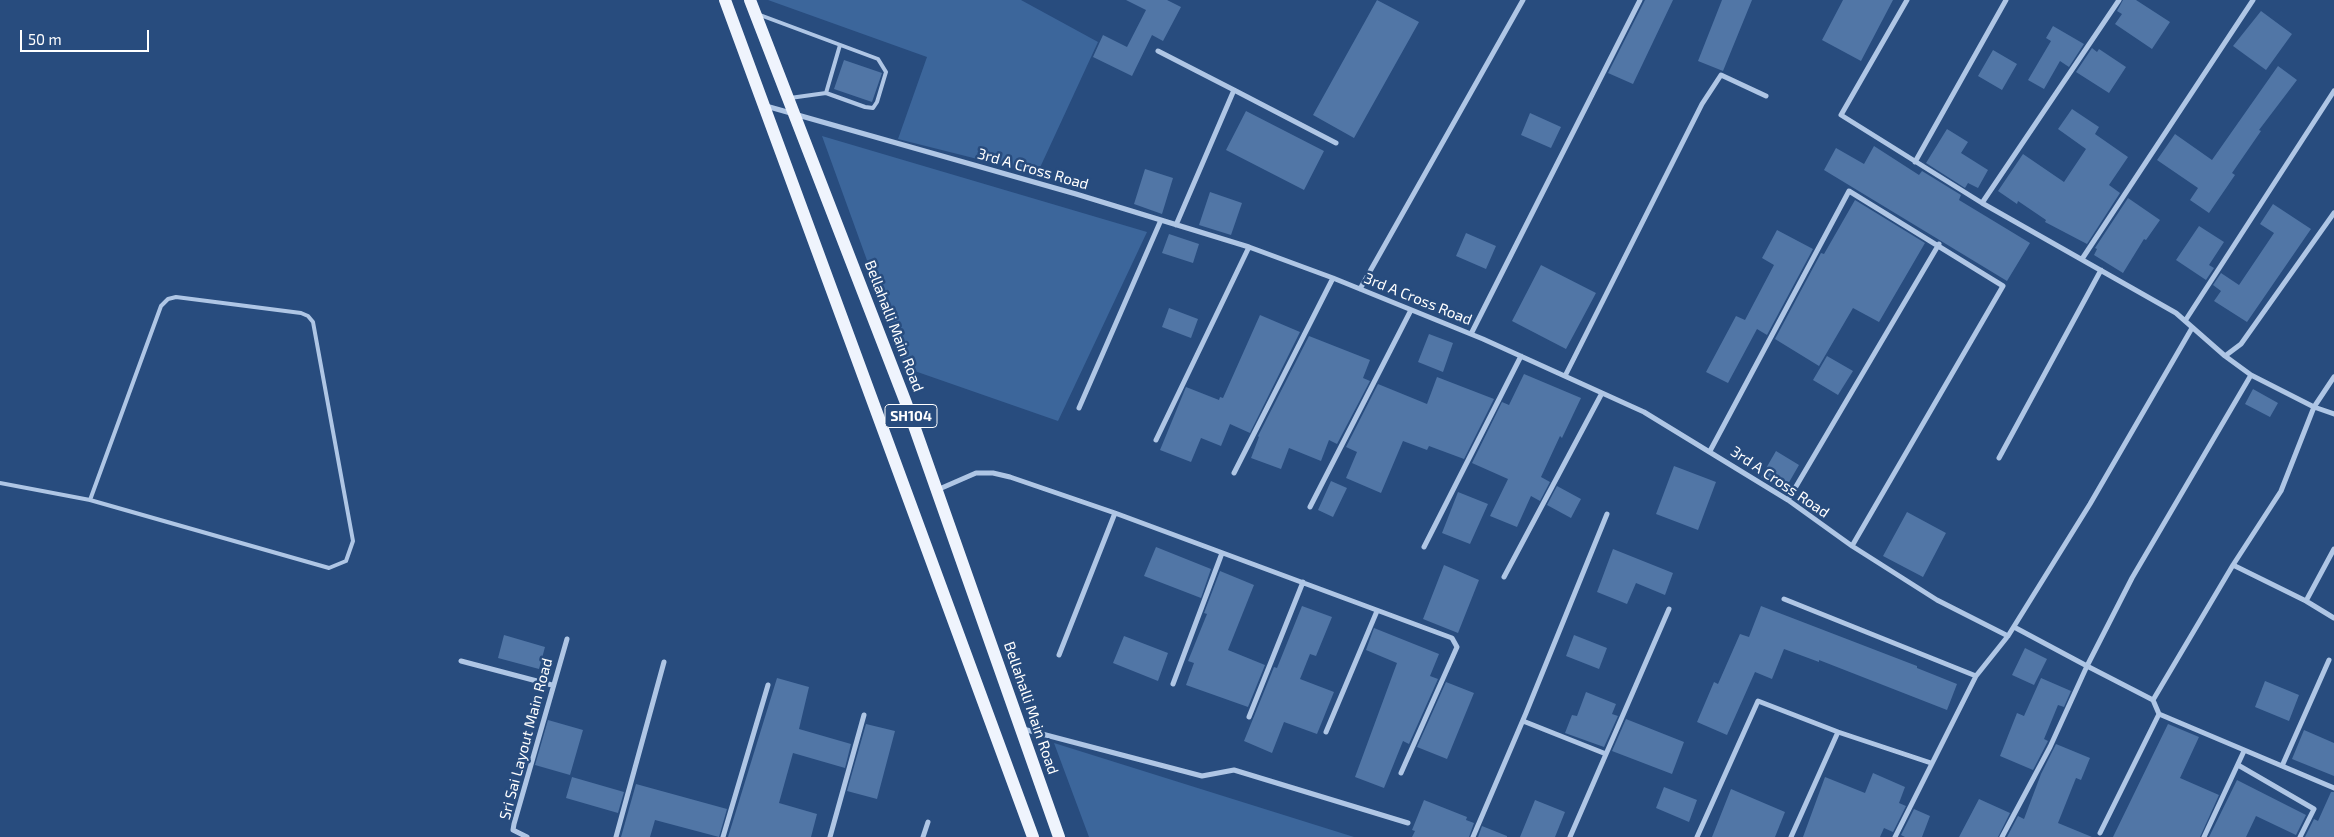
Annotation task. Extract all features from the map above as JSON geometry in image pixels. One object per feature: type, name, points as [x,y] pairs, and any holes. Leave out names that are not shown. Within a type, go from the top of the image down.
[{"type":"main road","name":"SH104","points":[[726,0],[867,389],[1033,837]]},
{"type":"main road","name":"Bellahalli Main Road","points":[[750,0],[906,403],[1059,837]]},
{"type":"street","points":[[1360,289],[1523,0]]},
{"type":"street","points":[[1471,334],[1640,0]]},
{"type":"street","points":[[1907,0],[1841,115],[1982,203],[2176,313],[2225,356],[2251,375],[2334,414]]},
{"type":"street","points":[[1916,162],[2006,0]]},
{"type":"street","points":[[1982,203],[2119,0]]},
{"type":"street","points":[[2082,259],[2253,0]]},
{"type":"street","points":[[1158,51],[1336,143]]},
{"type":"street","points":[[1565,376],[1702,104],[1721,75],[1766,96]]},
{"type":"street","points":[[1176,225],[1234,90]]},
{"type":"street","points":[[2184,321],[2334,91]]},
{"type":"street","name":"3rd A Cross Road","points":[[765,106],[1076,194],[1249,247],[1333,278],[1471,334],[1644,412],[1788,500],[1852,546],[1938,600],[2008,636]]},
{"type":"street","points":[[1710,451],[1849,190],[1939,244],[2003,286],[1852,546]]},
{"type":"street","points":[[2225,356],[2241,344],[2334,213]]},
{"type":"street","points":[[1078,408],[1161,220]]},
{"type":"street","points":[[1788,500],[1939,244]]},
{"type":"street","points":[[1156,440],[1249,247]]},
{"type":"street","points":[[1999,458],[2101,270]]},
{"type":"street","points":[[1234,473],[1333,278]]},
{"type":"street","points":[[1310,507],[1411,310]]},
{"type":"street","points":[[1895,837],[1976,676],[2014,627],[2090,504],[2192,328]]},
{"type":"street","points":[[1424,547],[1521,356]]},
{"type":"street","points":[[2002,837],[2050,747],[2087,666],[2132,578],[2251,375]]},
{"type":"street","points":[[2153,700],[2233,565],[2281,491],[2314,406],[2334,377]]},
{"type":"street","points":[[1504,577],[1602,393]]},
{"type":"street","points":[[937,490],[976,473],[993,473],[1115,512],[1452,638],[1457,647],[1401,773]]},
{"type":"street","points":[[1060,655],[1115,512]]},
{"type":"street","points":[[1473,837],[1523,721],[1607,514]]},
{"type":"street","points":[[2306,601],[2332,559],[2334,549]]},
{"type":"street","points":[[1173,684],[1222,553]]},
{"type":"street","points":[[2233,565],[2306,601],[2334,618]]},
{"type":"street","points":[[1249,717],[1303,582]]},
{"type":"street","points":[[1784,599],[1976,676]]},
{"type":"street","points":[[1570,837],[1669,609]]},
{"type":"street","points":[[1326,732],[1377,610]]},
{"type":"street","points":[[2014,627],[2153,700],[2159,714],[2334,788]]},
{"type":"street","name":"Sri Sai Layout Main Road","points":[[527,837],[513,830],[514,824],[552,685],[567,638]]},
{"type":"street","points":[[2282,766],[2329,660]]},
{"type":"street","points":[[461,661],[552,685]]},
{"type":"street","points":[[616,837],[664,662]]},
{"type":"street","points":[[723,837],[768,685]]},
{"type":"street","points":[[1697,837],[1758,701],[1838,732],[1931,763]]},
{"type":"street","points":[[830,837],[864,714]]},
{"type":"street","points":[[2100,833],[2159,714]]},
{"type":"street","points":[[1523,721],[1606,754]]},
{"type":"street","points":[[1021,728],[1202,776],[1234,770],[1408,823]]},
{"type":"street","points":[[1791,837],[1838,732]]},
{"type":"street","points":[[2204,837],[2244,751]]},
{"type":"street","points":[[2238,764],[2314,809],[2300,837]]},
{"type":"street","points":[[923,837],[928,822]]},
{"type":"lane","points":[[755,13],[878,60],[886,72],[877,102],[873,108],[826,93],[788,98]]},
{"type":"lane","points":[[826,93],[840,45]]},
{"type":"lane","points":[[0,482],[90,500],[328,568],[346,560],[353,541],[313,322],[302,313],[176,297],[168,299],[161,306],[90,500]]},
{"type":"shaded area","points":[[768,0],[1021,0],[1098,42],[1037,174],[898,139],[927,57]]},
{"type":"shaded area","points":[[822,136],[1147,232],[1058,421],[906,368]]},
{"type":"shaded area","points":[[1054,743],[1354,837],[1089,837]]},
{"type":"building","points":[[1126,0],[1167,0],[1181,7],[1163,41],[1152,35],[1132,76],[1093,57],[1103,35],[1127,47],[1146,10]]},
{"type":"building","points":[[1377,0],[1419,22],[1354,138],[1313,115]]},
{"type":"building","points":[[1645,0],[1673,0],[1633,84],[1608,73]]},
{"type":"building","points":[[1722,0],[1752,0],[1723,71],[1698,61]]},
{"type":"building","points":[[1843,0],[1893,0],[1861,61],[1822,40]]},
{"type":"building","points":[[2123,0],[2136,0],[2170,22],[2152,49],[2115,24],[2122,14],[2117,11]]},
{"type":"building","points":[[2261,11],[2292,34],[2266,70],[2233,46]]},
{"type":"building","points":[[2053,26],[2084,44],[2069,67],[2060,61],[2044,89],[2028,80],[2051,41],[2046,38]]},
{"type":"building","points":[[2092,48],[2097,52],[2099,49],[2126,67],[2109,93],[2076,72]]},
{"type":"building","points":[[1993,50],[2017,64],[2002,90],[1978,76]]},
{"type":"building","points":[[844,60],[882,73],[872,102],[834,89]]},
{"type":"building","points":[[2278,66],[2297,80],[2259,130],[2261,131],[2232,173],[2235,175],[2209,213],[2190,200],[2198,188],[2157,160],[2175,134],[2212,160]]},
{"type":"building","points":[[2072,109],[2099,127],[2095,134],[2128,157],[2109,185],[2120,193],[2087,244],[2045,222],[2046,220],[2018,201],[2017,204],[1998,191],[2023,154],[2064,182],[2086,149],[2058,129]]},
{"type":"building","points":[[1246,111],[1324,151],[1304,190],[1226,150]]},
{"type":"building","points":[[1530,113],[1561,127],[1551,148],[1521,135]]},
{"type":"building","points":[[1947,129],[1968,142],[1961,153],[1988,170],[1978,188],[1968,183],[1965,188],[1926,163]]},
{"type":"building","points":[[1874,146],[1919,175],[1922,171],[1961,195],[1959,200],[2030,243],[2007,281],[1824,170],[1836,148],[1864,164]]},
{"type":"building","points":[[1145,169],[1173,178],[1162,214],[1134,204]]},
{"type":"building","points":[[1210,192],[1242,203],[1231,235],[1199,225]]},
{"type":"building","points":[[2128,198],[2160,220],[2146,240],[2144,239],[2123,273],[2094,255],[2097,249],[2095,248]]},
{"type":"building","points":[[1855,200],[1925,243],[1879,322],[1853,308],[1819,366],[1775,339],[1821,253],[1824,254]]},
{"type":"building","points":[[2273,204],[2311,229],[2247,322],[2214,301],[2221,291],[2213,285],[2221,273],[2239,285],[2274,233],[2260,224]]},
{"type":"building","points":[[2199,226],[2224,242],[2209,265],[2214,268],[2206,280],[2176,260]]},
{"type":"building","points":[[1777,230],[1813,249],[1767,335],[1757,329],[1728,383],[1706,372],[1736,316],[1745,320],[1774,265],[1762,258]]},
{"type":"building","points":[[1466,233],[1496,246],[1486,269],[1456,256]]},
{"type":"building","points":[[1169,234],[1199,244],[1193,263],[1162,253]]},
{"type":"building","points":[[1541,265],[1596,293],[1566,349],[1512,321]]},
{"type":"building","points":[[1169,308],[1198,319],[1191,338],[1162,327]]},
{"type":"building","points":[[1260,315],[1300,332],[1250,433],[1230,424],[1221,446],[1201,438],[1191,462],[1160,450],[1186,387],[1219,400],[1220,397],[1223,398]]},
{"type":"building","points":[[1429,334],[1453,343],[1443,372],[1418,362]]},
{"type":"building","points":[[1309,336],[1370,360],[1363,378],[1370,381],[1337,444],[1329,440],[1321,461],[1289,448],[1281,469],[1251,458],[1258,436]]},
{"type":"building","points":[[1827,356],[1853,371],[1838,395],[1813,380]]},
{"type":"building","points":[[1524,374],[1581,398],[1562,438],[1560,436],[1541,477],[1550,482],[1540,501],[1531,496],[1517,527],[1490,516],[1508,479],[1472,463],[1502,402],[1509,405]]},
{"type":"building","points":[[1437,377],[1494,399],[1464,459],[1429,446],[1427,450],[1403,441],[1381,493],[1346,478],[1357,452],[1346,447],[1378,384],[1427,404]]},
{"type":"building","points":[[2253,389],[2278,403],[2270,417],[2245,404]]},
{"type":"building","points":[[1776,451],[1799,465],[1784,491],[1761,477]]},
{"type":"building","points":[[1674,466],[1716,482],[1698,530],[1656,514]]},
{"type":"building","points":[[1331,481],[1347,488],[1333,517],[1318,510]]},
{"type":"building","points":[[1557,486],[1581,499],[1571,518],[1547,505]]},
{"type":"building","points":[[1458,492],[1488,504],[1470,544],[1442,533]]},
{"type":"building","points":[[1907,512],[1946,533],[1923,577],[1883,556]]},
{"type":"building","points":[[1156,547],[1211,569],[1201,598],[1144,576]]},
{"type":"building","points":[[1613,549],[1673,573],[1665,595],[1636,583],[1627,604],[1597,592]]},
{"type":"building","points":[[1444,565],[1479,580],[1458,633],[1423,619]]},
{"type":"building","points":[[1220,571],[1254,585],[1228,650],[1265,665],[1248,707],[1186,685],[1194,663],[1188,661],[1207,614],[1204,613]]},
{"type":"building","points":[[1302,606],[1332,617],[1316,656],[1310,654],[1300,679],[1334,692],[1317,734],[1284,722],[1272,753],[1244,741],[1274,667],[1277,668]]},
{"type":"building","points":[[1761,606],[1917,666],[1917,668],[1957,684],[1947,710],[1819,660],[1819,662],[1784,649],[1772,679],[1755,672],[1727,735],[1697,722],[1714,682],[1718,684],[1740,634],[1749,637]]},
{"type":"building","points":[[1374,628],[1439,654],[1430,676],[1438,679],[1409,744],[1403,741],[1384,788],[1355,777],[1397,663],[1366,650]]},
{"type":"building","points":[[504,635],[545,647],[539,669],[498,658]]},
{"type":"building","points":[[1574,635],[1607,648],[1599,669],[1566,656]]},
{"type":"building","points":[[1124,636],[1168,653],[1158,681],[1113,663]]},
{"type":"building","points":[[2025,648],[2047,659],[2034,685],[2012,675]]},
{"type":"building","points":[[777,678],[809,687],[799,729],[851,744],[845,768],[793,753],[779,803],[817,814],[811,837],[728,837]]},
{"type":"building","points":[[2041,678],[2071,691],[2064,707],[2058,705],[2044,739],[2048,741],[2033,770],[2000,756],[2017,713],[2024,716]]},
{"type":"building","points":[[2265,681],[2299,695],[2289,721],[2255,707]]},
{"type":"building","points":[[1446,682],[1474,693],[1447,759],[1417,747]]},
{"type":"building","points":[[1586,692],[1616,704],[1612,714],[1618,716],[1604,747],[1565,733],[1572,715],[1577,716]]},
{"type":"building","points":[[1626,719],[1684,742],[1672,774],[1612,751]]},
{"type":"building","points":[[548,720],[583,730],[570,775],[535,765]]},
{"type":"building","points":[[866,724],[895,731],[877,799],[847,791]]},
{"type":"building","points":[[2168,724],[2199,737],[2180,778],[2219,795],[2200,837],[2113,837]]},
{"type":"building","points":[[2304,730],[2334,743],[2334,776],[2292,759]]},
{"type":"building","points":[[2056,744],[2090,758],[2081,780],[2076,778],[2058,823],[2092,837],[2007,837],[2018,816],[2024,819],[2041,774]]},
{"type":"building","points":[[1873,773],[1905,787],[1899,803],[1906,806],[1893,832],[1884,828],[1880,837],[1803,837],[1825,777],[1865,793]]},
{"type":"building","points":[[572,777],[624,792],[618,813],[566,798]]},
{"type":"building","points":[[2237,780],[2306,815],[2296,835],[2256,816],[2246,837],[2209,837]]},
{"type":"building","points":[[636,784],[727,809],[719,837],[655,820],[650,837],[621,837]]},
{"type":"building","points":[[1664,787],[1697,800],[1689,822],[1656,808]]},
{"type":"building","points":[[1731,789],[1785,812],[1775,837],[1712,837]]},
{"type":"building","points":[[2331,792],[2334,792],[2334,837],[2305,837],[2314,819],[2318,821]]},
{"type":"building","points":[[1979,799],[2010,813],[1998,837],[1959,837]]},
{"type":"building","points":[[1424,800],[1467,817],[1466,820],[1474,823],[1469,837],[1412,837],[1415,831],[1412,830]]},
{"type":"building","points":[[1535,800],[1565,812],[1555,837],[1520,837]]},
{"type":"building","points":[[1914,809],[1930,816],[1922,837],[1905,837],[1901,835]]},
{"type":"building","points":[[1482,826],[1507,836],[1507,837],[1478,837]]}]
